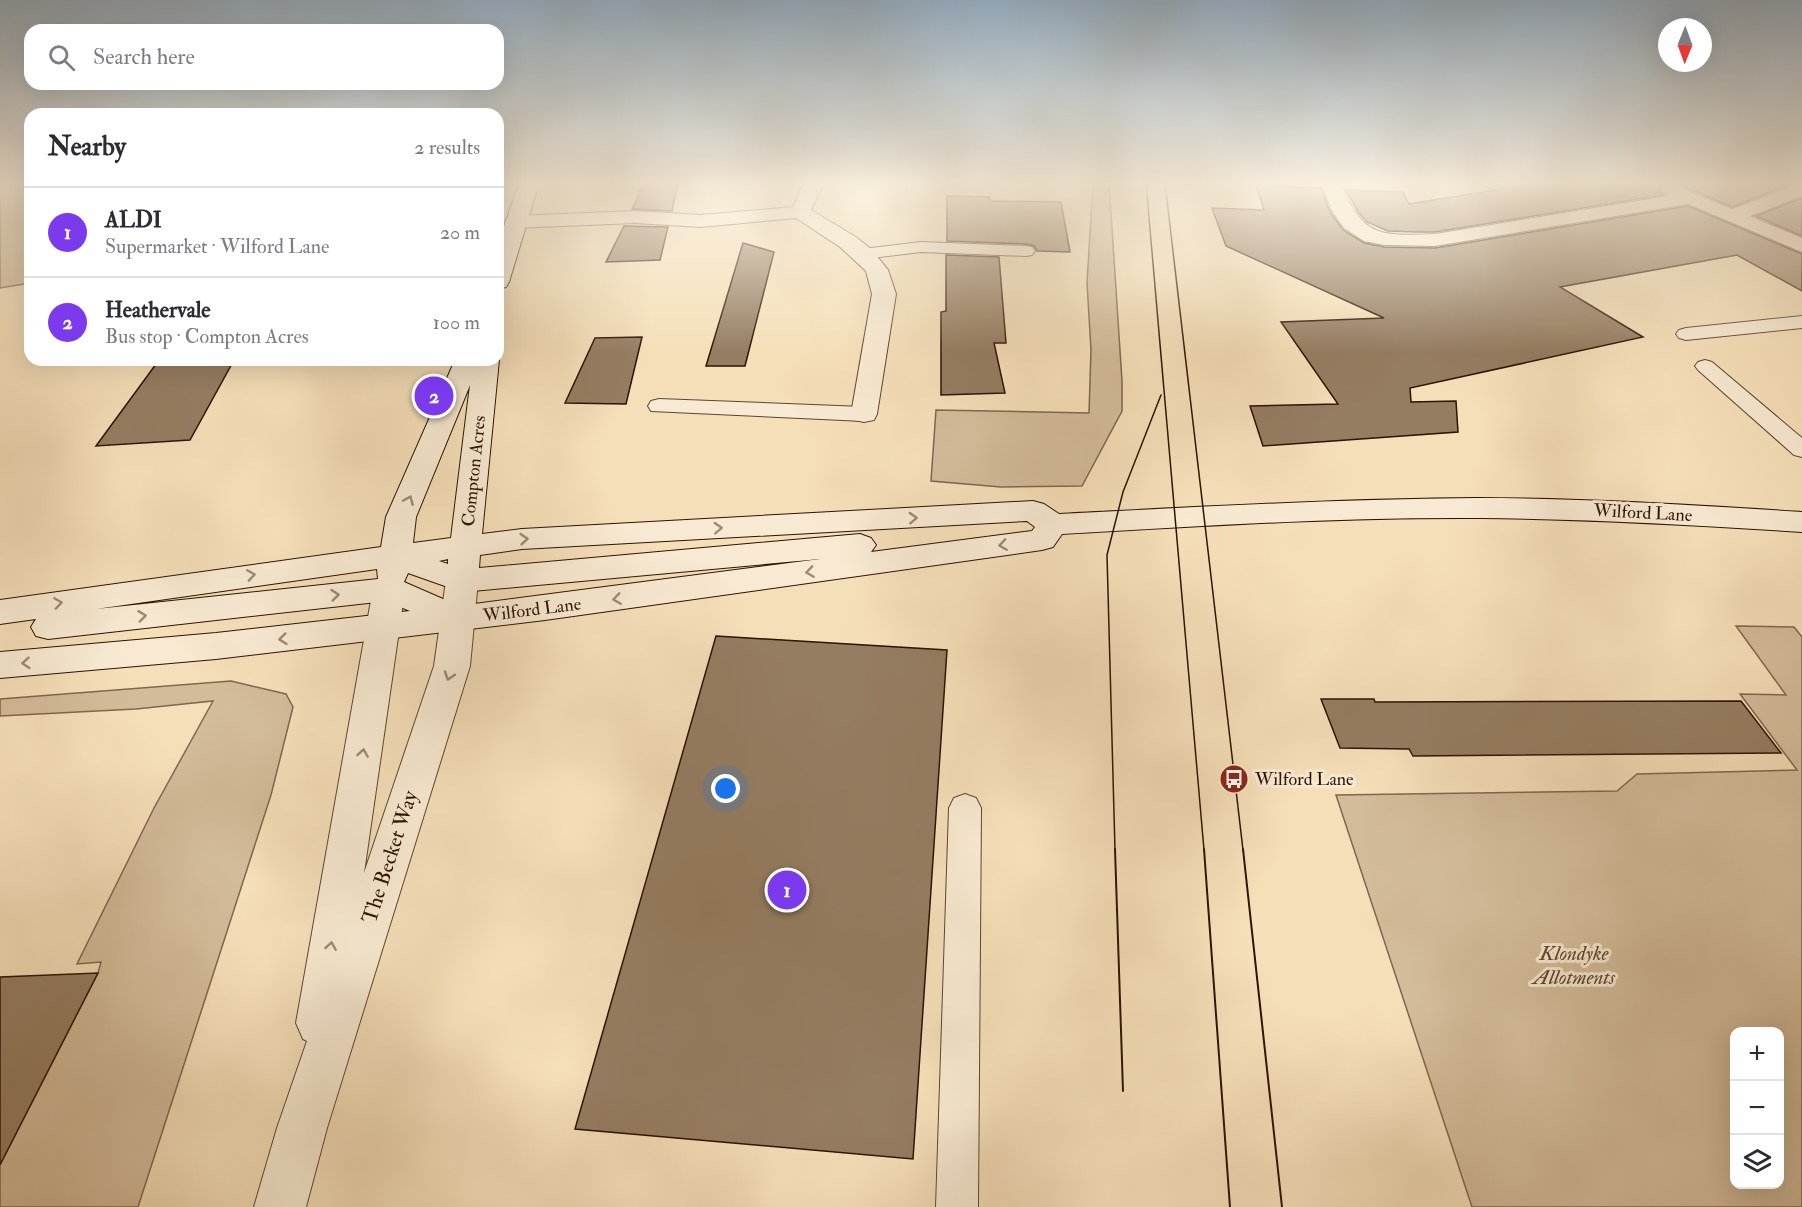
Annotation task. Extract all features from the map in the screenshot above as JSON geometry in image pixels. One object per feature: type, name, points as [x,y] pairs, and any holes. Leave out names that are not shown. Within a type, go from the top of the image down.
[{"type":"street","points":[[504,261],[510,239]]},
{"type":"street","points":[[841,239],[863,254],[877,270],[884,294],[864,414]]},
{"type":"street","points":[[1387,239],[1438,239]]},
{"type":"street","name":"Compton Acres","points":[[386,608],[401,517],[465,366]]},
{"type":"street","name":"Compton Acres","points":[[460,600],[485,366]]},
{"type":"street","name":"Wilford Lane","points":[[0,612],[522,539],[1033,511],[1053,524],[1287,513],[1537,509],[1681,514],[1802,522]]},
{"type":"street","name":"Wilford Lane","points":[[0,665],[216,646],[386,608],[947,553],[1041,540],[1053,524]]},
{"type":"street","points":[[395,556],[460,600]]},
{"type":"street","name":"The Becket Way","points":[[280,1207],[302,1128],[453,666],[460,600]]},
{"type":"street","points":[[0,632],[386,608]]},
{"type":"street","name":"The Becket Way","points":[[302,1128],[386,608]]},
{"type":"lane","points":[[863,254],[921,247],[1026,251]]},
{"type":"lane","points":[[1686,334],[1802,322]]},
{"type":"lane","points":[[1705,366],[1802,450]]},
{"type":"lane","points":[[659,406],[864,414]]},
{"type":"lane","points":[[957,1207],[965,808]]},
{"type":"green space","points":[[0,239],[24,239],[24,284],[0,288]]},
{"type":"green space","points":[[1090,239],[1113,239],[1122,411],[1082,486],[1001,487],[931,481],[936,410],[1089,413],[1091,350],[1087,283]]},
{"type":"green space","name":"Klondyke Allotments","points":[[1736,626],[1794,627],[1802,637],[1802,1207],[1472,1207],[1336,795],[1617,791],[1637,774],[1797,770],[1740,694],[1786,695]]},
{"type":"green space","points":[[231,681],[286,694],[293,707],[271,795],[138,1207],[0,1207],[0,1165],[98,973],[101,962],[77,964],[154,808],[213,701],[136,709],[0,716],[0,699]]},
{"type":"building","points":[[617,239],[665,239],[660,260],[606,262]]},
{"type":"building","points":[[1068,239],[1070,252],[1037,251],[1034,246],[1026,244],[947,241]]},
{"type":"building","points":[[1224,239],[1358,239],[1364,243],[1384,247],[1435,248],[1487,239],[1767,239],[1802,254],[1802,291],[1737,255],[1560,287],[1643,337],[1410,388],[1411,402],[1456,401],[1458,432],[1263,446],[1250,406],[1338,404],[1281,322],[1384,318],[1226,246]]},
{"type":"building","points":[[743,243],[774,252],[745,366],[706,366]]},
{"type":"building","points":[[946,255],[999,257],[1006,343],[994,343],[1005,393],[941,395],[941,312],[946,311]]},
{"type":"building","points":[[642,337],[626,404],[565,403],[595,338]]},
{"type":"building","points":[[155,366],[231,366],[190,440],[96,446]]},
{"type":"building","points":[[716,636],[947,650],[913,1159],[575,1129]]},
{"type":"building","points":[[1321,699],[1374,699],[1375,702],[1741,701],[1781,753],[1413,756],[1409,749],[1340,748]]},
{"type":"building","points":[[98,973],[0,1165],[0,977]]},
{"type":"tram line","points":[[1151,239],[1204,850]]},
{"type":"tram line","points":[[1172,239],[1243,850]]},
{"type":"tram line","points":[[1115,850],[1107,555],[1123,492],[1161,395]]},
{"type":"tram line","points":[[1115,849],[1123,1091]]},
{"type":"tram line","points":[[1204,849],[1230,1207]]},
{"type":"tram line","points":[[1243,849],[1282,1207]]},
{"type":"place","name":"Heathervale","points":[[434,396]]},
{"type":"place","name":"Wilford Lane","points":[[1234,779]]},
{"type":"place","name":"ALDI","points":[[787,890]]}]
